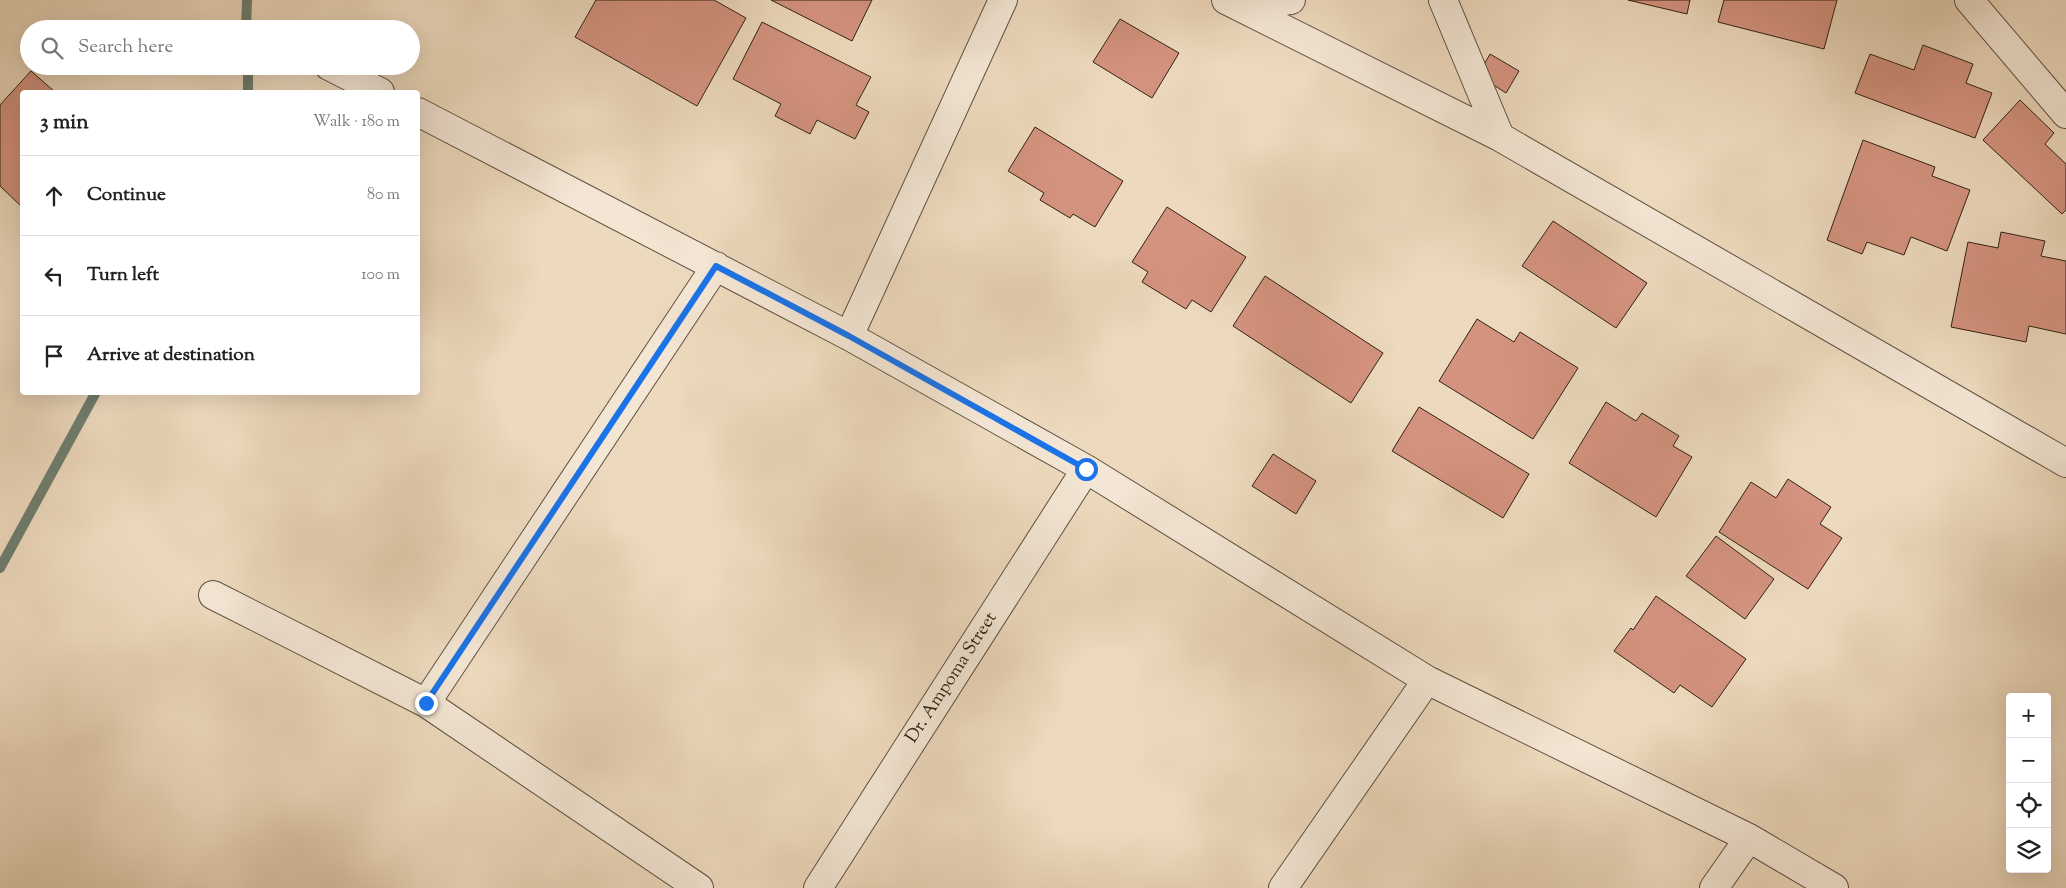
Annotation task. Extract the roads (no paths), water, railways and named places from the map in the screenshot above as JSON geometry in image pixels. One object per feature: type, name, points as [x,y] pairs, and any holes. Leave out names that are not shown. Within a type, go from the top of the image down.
[{"type":"street","points":[[849,336],[1003,0]]},
{"type":"street","points":[[1232,3],[1291,0]]},
{"type":"street","points":[[1443,0],[1500,137]]},
{"type":"street","points":[[1969,0],[2066,114]]},
{"type":"street","points":[[1232,3],[1500,137],[2066,463]]},
{"type":"street","points":[[347,75],[376,90]]},
{"type":"street","points":[[420,113],[849,336],[1086,469],[1428,680],[1749,838],[1834,888]]},
{"type":"street","points":[[426,703],[716,266]]},
{"type":"street","name":"Dr. Ampoma Street","points":[[818,888],[1086,469]]},
{"type":"street","points":[[213,595],[426,703],[699,888]]},
{"type":"street","points":[[1283,888],[1428,680]]},
{"type":"street","points":[[1714,888],[1749,838]]},
{"type":"waterway","points":[[246,20],[247,0]]},
{"type":"waterway","points":[[248,75],[248,90]]},
{"type":"waterway","points":[[0,568],[94,395]]}]
